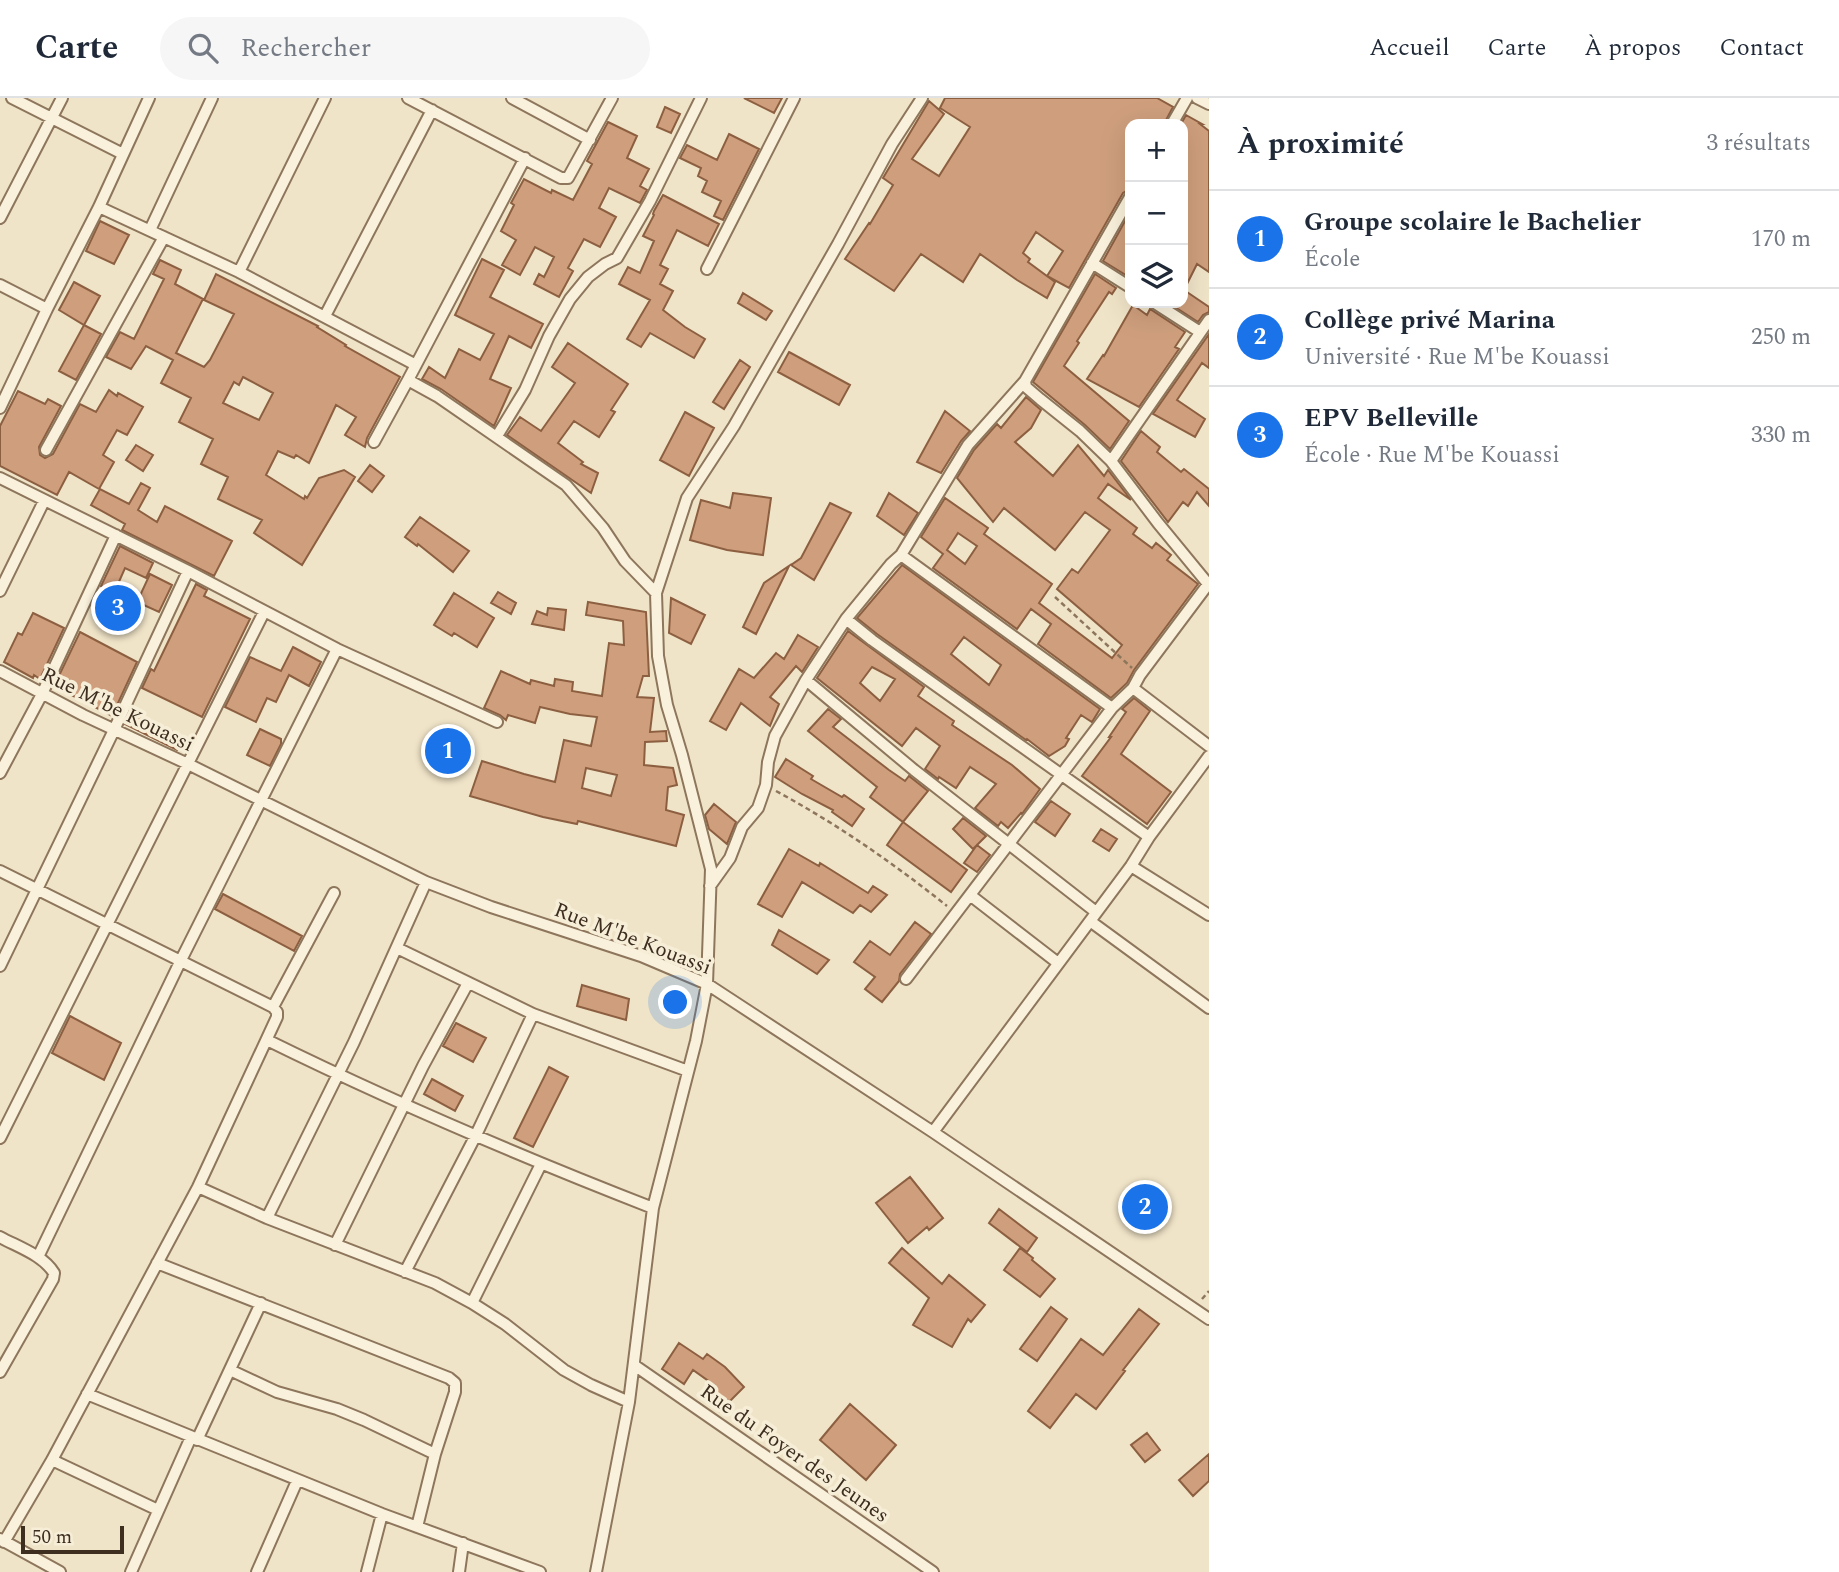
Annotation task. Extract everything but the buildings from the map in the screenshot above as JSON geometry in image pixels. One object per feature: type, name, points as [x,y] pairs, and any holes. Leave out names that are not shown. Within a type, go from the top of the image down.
[{"type":"street","points":[[12,98],[123,154]]},
{"type":"street","points":[[0,218],[62,98]]},
{"type":"street","points":[[0,408],[99,207],[149,98]]},
{"type":"street","points":[[150,230],[212,98]]},
{"type":"street","points":[[239,272],[325,98]]},
{"type":"street","points":[[408,98],[561,178],[568,178],[612,98]]},
{"type":"street","points":[[512,98],[590,140]]},
{"type":"street","points":[[497,436],[525,390],[549,335],[570,299],[588,277],[617,258],[650,201],[701,98]]},
{"type":"street","points":[[708,269],[794,98]]},
{"type":"street","points":[[596,1572],[635,1365],[653,1208],[696,1041],[707,984],[711,869],[667,705],[658,656],[656,593],[687,498],[734,426],[838,244],[891,144],[922,98]]},
{"type":"street","points":[[1175,119],[1187,98]]},
{"type":"street","points":[[1197,98],[1209,104]]},
{"type":"street","points":[[325,316],[432,110]]},
{"type":"street","points":[[374,442],[525,158]]},
{"type":"street","points":[[710,886],[730,858],[742,827],[758,807],[766,785],[768,762],[775,736],[806,680],[846,619],[901,555],[968,445],[1025,381],[1125,206]]},
{"type":"street","points":[[99,207],[239,272],[416,365]]},
{"type":"street","points":[[46,450],[164,237]]},
{"type":"street","points":[[1092,263],[1125,284]]},
{"type":"street","points":[[0,285],[47,309]]},
{"type":"street","points":[[1162,308],[1200,332]]},
{"type":"street","points":[[1111,461],[1209,320]]},
{"type":"street","points":[[408,380],[437,396],[566,485],[603,528],[625,561],[656,593]]},
{"type":"street","points":[[906,979],[1112,708],[1133,688],[1209,584],[1111,461],[1080,431],[1026,387],[1025,381]]},
{"type":"street","points":[[0,478],[188,570],[337,649],[498,722]]},
{"type":"street","points":[[0,591],[44,501]]},
{"type":"street","points":[[0,774],[42,694],[116,535]]},
{"type":"street","points":[[901,555],[1112,708]]},
{"type":"street","points":[[0,966],[188,570]]},
{"type":"street","points":[[0,1138],[264,612]]},
{"type":"street","points":[[846,619],[1149,836]]},
{"type":"street","points":[[38,1257],[181,960],[337,649]]},
{"type":"street","name":"Rue M'be Kouassi","points":[[0,671],[114,730],[426,882],[491,907],[641,957],[707,984],[933,1132],[1209,1319]]},
{"type":"street","points":[[806,680],[1209,1008]]},
{"type":"street","points":[[1133,688],[1209,746]]},
{"type":"street","points":[[933,1132],[1130,866],[1149,836],[1207,763]]},
{"type":"street","points":[[1130,866],[1209,915]]},
{"type":"street","points":[[0,871],[273,1007],[277,1017],[198,1186],[52,1460],[2,1541],[60,1572]]},
{"type":"street","points":[[267,1218],[338,1075],[426,882]]},
{"type":"street","points":[[273,1007],[334,892]]},
{"type":"street","points":[[970,895],[1058,963]]},
{"type":"street","points":[[397,948],[533,1014],[688,1071]]},
{"type":"street","points":[[335,1245],[404,1104],[468,983]]},
{"type":"street","points":[[405,1272],[476,1135],[533,1014]]},
{"type":"street","points":[[267,1040],[338,1075],[541,1164],[653,1208]]},
{"type":"street","points":[[472,1303],[541,1164]]},
{"type":"street","points":[[198,1186],[267,1218],[435,1283],[505,1324],[564,1370],[629,1402]]},
{"type":"street","points":[[0,1237],[38,1257],[54,1273],[0,1372]]},
{"type":"street","points":[[157,1263],[449,1378],[455,1383],[455,1392],[435,1454],[417,1527]]},
{"type":"street","points":[[131,1572],[158,1510],[261,1303]]},
{"type":"street","name":"Rue du Foyer des Jeunes","points":[[635,1365],[933,1572]]},
{"type":"street","points":[[230,1370],[277,1392],[337,1409],[364,1420],[435,1454]]},
{"type":"street","points":[[87,1394],[297,1481],[540,1572]]},
{"type":"street","points":[[52,1460],[158,1510]]},
{"type":"street","points":[[257,1572],[297,1481]]},
{"type":"street","points":[[368,1572],[382,1514]]},
{"type":"street","points":[[459,1572],[463,1543]]},
{"type":"path","points":[[1055,597],[1140,675]]},
{"type":"path","points":[[766,785],[822,816],[868,846],[955,913]]},
{"type":"place","name":"EPV Belleville","points":[[118,608]]},
{"type":"place","name":"Groupe scolaire le Bachelier","points":[[448,751]]},
{"type":"place","name":"Collège privé Marina","points":[[1145,1207]]}]
